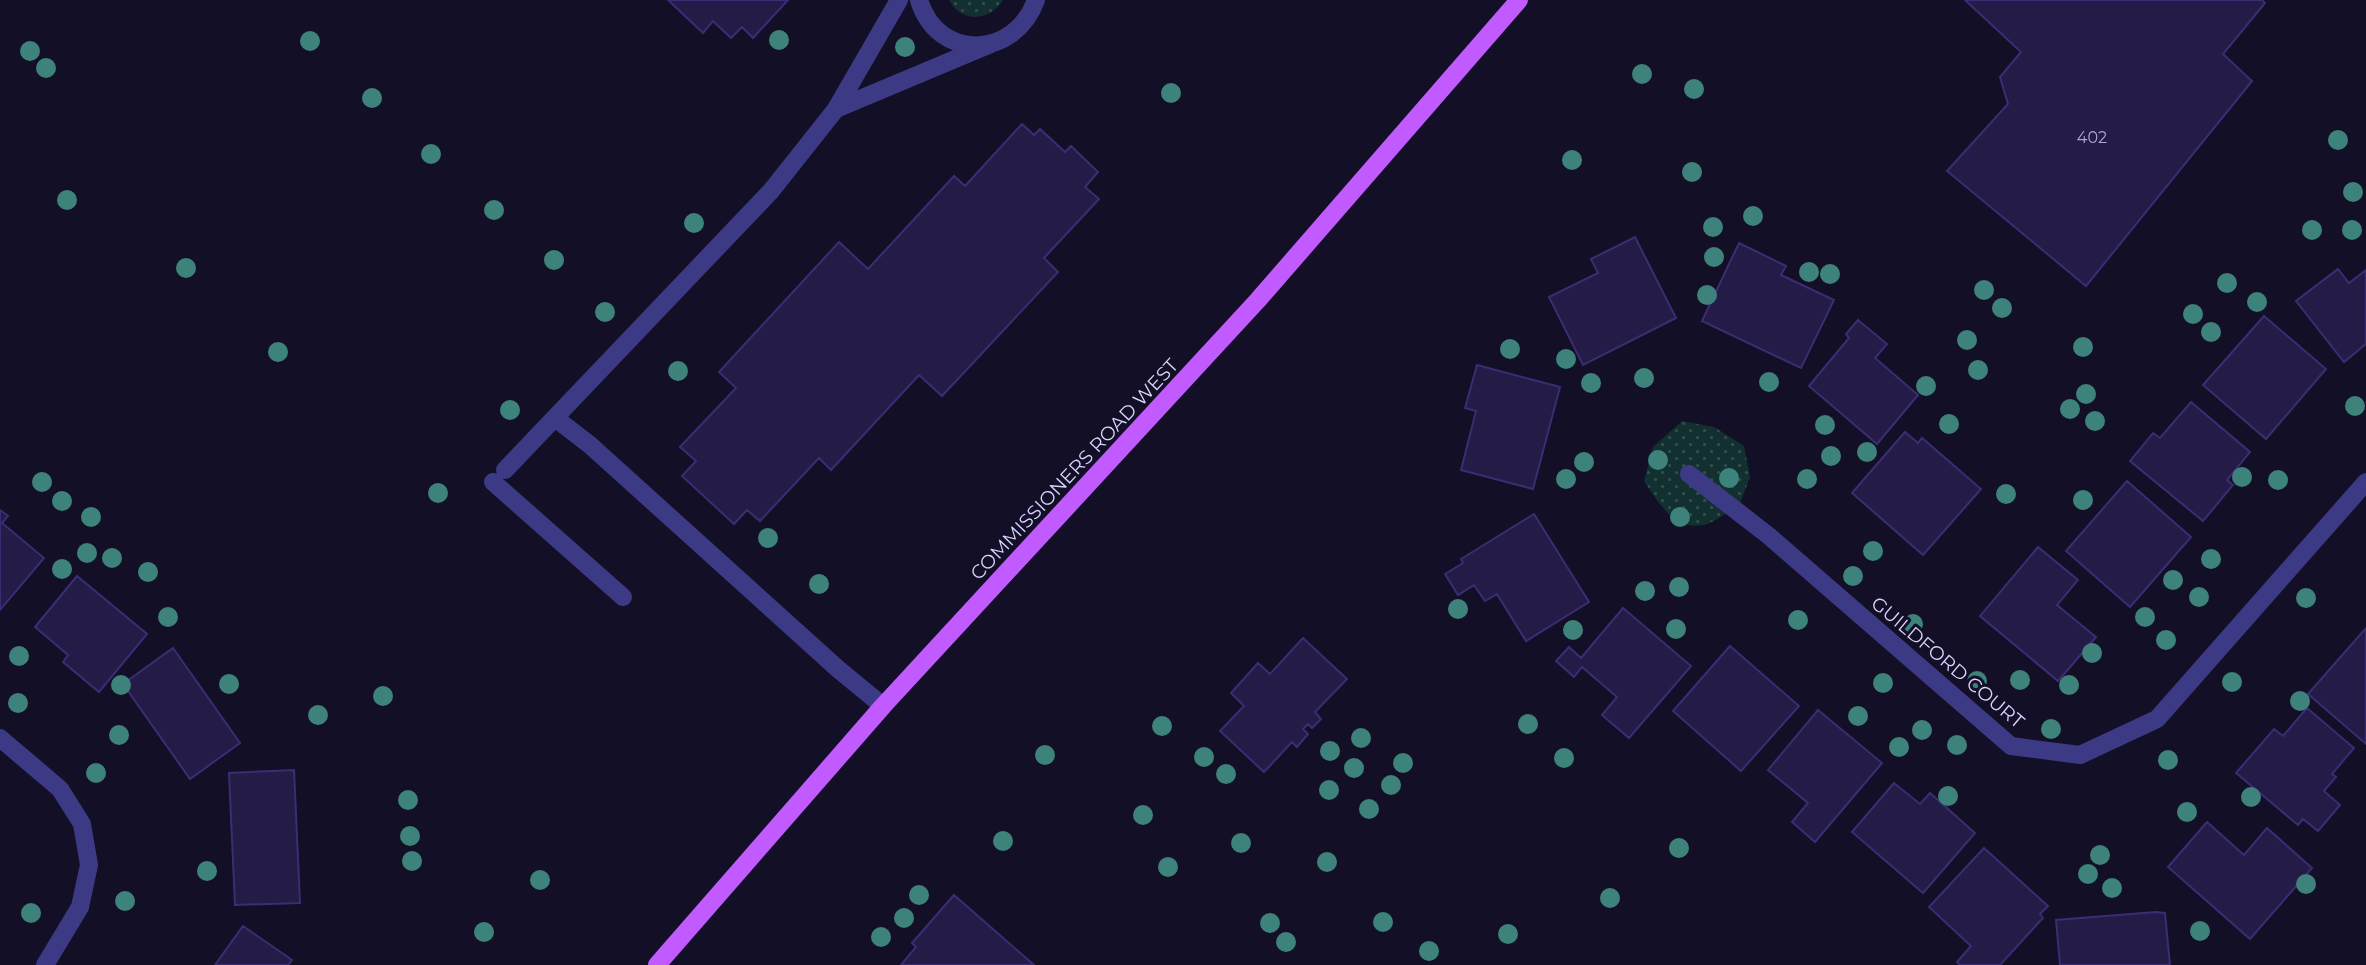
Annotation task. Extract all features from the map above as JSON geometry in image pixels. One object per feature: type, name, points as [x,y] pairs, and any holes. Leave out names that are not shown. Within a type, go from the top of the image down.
[{"type":"main road","name":"COMMISSIONERS ROAD WEST","points":[[657,965],[883,706],[1258,300],[1519,0]]},
{"type":"street","points":[[623,597],[499,476],[771,191],[836,109],[899,0]]},
{"type":"street","points":[[919,0],[931,25],[944,36],[967,45],[991,44]]},
{"type":"street","points":[[836,109],[1007,38],[1020,29],[1036,0]]},
{"type":"street","points":[[555,418],[590,445],[838,669],[883,706]]},
{"type":"street","name":"GUILDFORD COURT","points":[[1689,474],[1769,536],[2011,746],[2080,755],[2157,719],[2366,482]]},
{"type":"street","points":[[0,738],[60,789],[82,824],[89,866],[80,907],[45,965]]},
{"type":"green space","points":[[949,0],[1003,0],[991,13],[976,17],[961,13]]},
{"type":"green space","points":[[1682,421],[1714,427],[1744,446],[1750,477],[1739,506],[1704,525],[1693,526],[1676,519],[1661,506],[1644,481],[1653,447]]},
{"type":"building","points":[[668,0],[788,0],[753,38],[742,27],[731,38],[713,21],[703,33]]},
{"type":"building","points":[[1965,0],[2262,0],[2265,3],[2223,54],[2252,81],[2086,286],[1947,171],[2008,104],[2000,77],[2021,52]]},
{"type":"building","points":[[1022,124],[1034,135],[1040,129],[1065,152],[1071,146],[1098,172],[1085,187],[1099,199],[1044,258],[1058,272],[942,396],[919,375],[831,470],[819,458],[760,521],[747,510],[734,524],[682,476],[696,461],[680,447],[736,388],[719,372],[839,242],[868,269],[954,176],[965,186]]},
{"type":"building","points":[[1635,237],[1676,318],[1583,365],[1549,297],[1598,273],[1591,259]]},
{"type":"building","points":[[1739,243],[1786,266],[1781,275],[1834,300],[1801,368],[1702,321]]},
{"type":"building","points":[[2338,269],[2349,283],[2366,270],[2366,344],[2344,362],[2296,301]]},
{"type":"building","points":[[2264,316],[2326,369],[2266,439],[2203,385]]},
{"type":"building","points":[[1858,320],[1887,344],[1875,358],[1918,395],[1877,444],[1809,386],[1849,338],[1846,334]]},
{"type":"building","points":[[1477,365],[1560,387],[1533,489],[1461,470],[1476,411],[1465,408]]},
{"type":"building","points":[[2191,402],[2250,452],[2227,480],[2233,485],[2203,521],[2130,461],[2153,433],[2160,438]]},
{"type":"building","points":[[1905,432],[1918,443],[1922,438],[1981,489],[1923,555],[1852,493]]},
{"type":"building","points":[[2127,481],[2191,537],[2130,607],[2066,551]]},
{"type":"building","points":[[0,510],[8,516],[2,523],[44,558],[0,610]]},
{"type":"building","points":[[1534,514],[1589,602],[1526,641],[1497,594],[1485,601],[1474,585],[1458,595],[1445,574],[1463,563],[1461,559]]},
{"type":"building","points":[[2038,547],[2078,580],[2057,605],[2096,637],[2058,681],[1980,616]]},
{"type":"building","points":[[77,576],[147,634],[99,692],[63,662],[68,655],[35,627]]},
{"type":"building","points":[[1623,608],[1691,666],[1629,738],[1602,715],[1617,697],[1582,667],[1574,677],[1556,661],[1569,647],[1581,658]]},
{"type":"building","points":[[2366,628],[2366,744],[2308,694]]},
{"type":"building","points":[[1303,638],[1347,679],[1315,712],[1321,719],[1312,728],[1308,724],[1303,729],[1308,734],[1297,747],[1292,742],[1264,772],[1220,731],[1244,706],[1231,693],[1258,663],[1270,674]]},
{"type":"building","points":[[1730,646],[1799,706],[1741,771],[1673,711]]},
{"type":"building","points":[[173,648],[240,743],[190,779],[123,684]]},
{"type":"building","points":[[2307,708],[2354,748],[2332,774],[2336,777],[2324,791],[2340,805],[2318,831],[2303,819],[2298,825],[2236,773],[2274,729],[2283,736]]},
{"type":"building","points":[[1818,710],[1882,763],[1815,842],[1792,822],[1808,803],[1768,770]]},
{"type":"building","points":[[294,770],[300,903],[235,905],[229,773]]},
{"type":"building","points":[[1894,783],[1920,804],[1930,793],[1975,833],[1923,893],[1852,832]]},
{"type":"building","points":[[2207,822],[2244,855],[2267,828],[2312,868],[2250,939],[2168,867]]},
{"type":"building","points":[[1984,848],[2048,906],[2040,914],[2043,918],[2000,965],[1960,965],[1957,962],[1971,946],[1929,907]]},
{"type":"building","points":[[954,895],[1034,965],[901,965],[916,947],[912,943]]},
{"type":"building","points":[[2165,913],[2170,965],[2060,965],[2056,920]]},
{"type":"building","points":[[243,926],[292,960],[288,965],[215,965]]}]
